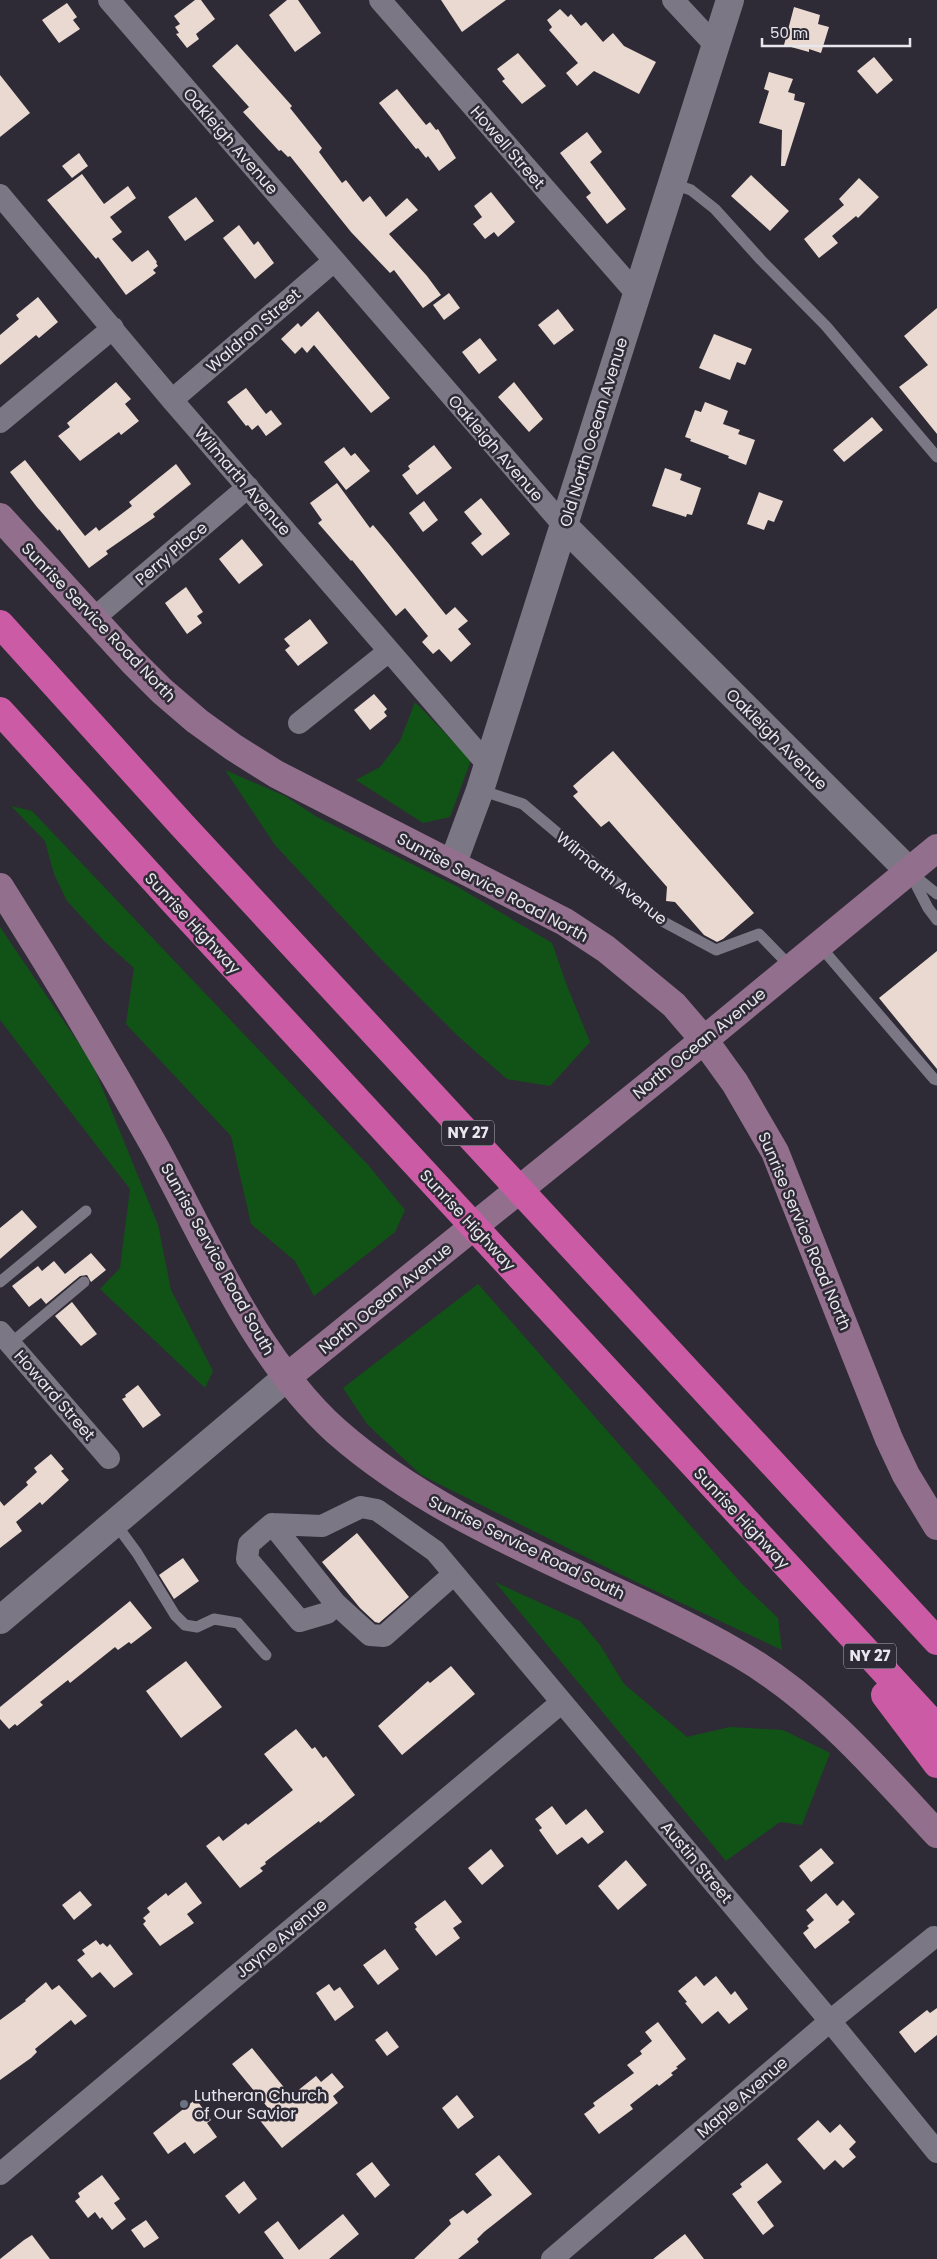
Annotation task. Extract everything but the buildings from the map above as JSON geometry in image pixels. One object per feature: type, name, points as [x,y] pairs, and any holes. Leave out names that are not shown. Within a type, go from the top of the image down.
[{"type":"highway","name":"NY 27","points":[[0,624],[209,854],[937,1641]]},
{"type":"highway","name":"Sunrise Highway","points":[[0,710],[195,925],[937,1728]]},
{"type":"highway","points":[[802,1583],[937,1764]]},
{"type":"main road","name":"Sunrise Service Road North","points":[[0,517],[162,691],[233,747],[276,774],[453,863],[564,922],[606,949],[674,1005],[704,1040],[735,1083],[775,1152],[888,1439],[906,1475],[937,1526]]},
{"type":"main road","name":"North Ocean Avenue","points":[[287,1377],[704,1040],[818,944],[937,848]]},
{"type":"main road","name":"Sunrise Service Road South","points":[[0,886],[101,1052],[262,1342],[314,1410],[336,1431],[391,1474],[423,1496],[493,1533],[677,1620],[742,1655],[772,1676],[836,1728],[937,1834]]},
{"type":"street","name":"Oakleigh Avenue","points":[[109,0],[565,527],[908,871]]},
{"type":"street","name":"Howell Street","points":[[380,0],[636,293]]},
{"type":"street","points":[[673,0],[715,45]]},
{"type":"street","name":"Old North Ocean Avenue","points":[[453,863],[484,778],[565,527],[636,293],[730,0]]},
{"type":"street","name":"Wilmarth Avenue","points":[[0,195],[172,400],[389,652],[484,778]]},
{"type":"street","name":"Waldron Street","points":[[172,400],[334,260]]},
{"type":"street","points":[[0,422],[112,328]]},
{"type":"street","name":"Perry Place","points":[[93,619],[248,488]]},
{"type":"street","points":[[299,723],[389,652]]},
{"type":"street","name":"Howard Street","points":[[5,1338],[109,1458]]},
{"type":"street","name":"North Ocean Avenue","points":[[0,1620],[287,1377]]},
{"type":"street","name":"Austin Street","points":[[272,1524],[322,1526],[361,1507],[377,1510],[435,1551],[830,2021],[937,2152]]},
{"type":"street","points":[[336,1604],[327,1613],[300,1621],[247,1559],[249,1544],[272,1524],[336,1604],[370,1635],[384,1636],[454,1574]]},
{"type":"street","name":"Jayne Avenue","points":[[0,2174],[562,1702]]},
{"type":"street","name":"Maple Avenue","points":[[552,2259],[830,2021],[934,1937]]},
{"type":"lane","points":[[671,183],[691,190],[715,210],[760,260],[826,326],[937,457]]},
{"type":"lane","name":"Wilmarth Avenue","points":[[484,778],[523,804],[662,921],[716,950],[759,934],[791,967]]},
{"type":"lane","points":[[908,871],[937,894]]},
{"type":"lane","points":[[908,871],[928,908],[937,920]]},
{"type":"lane","points":[[818,944],[934,1079],[937,1080]]},
{"type":"lane","points":[[0,1282],[86,1211]]},
{"type":"lane","points":[[5,1338],[84,1282]]},
{"type":"lane","points":[[114,1522],[137,1553],[175,1615],[186,1625],[197,1626],[214,1619],[238,1624],[266,1655]]},
{"type":"green space","points":[[415,702],[471,760],[450,817],[423,823],[356,780],[380,767],[400,741]]},
{"type":"green space","points":[[225,770],[285,796],[317,817],[456,886],[552,943],[590,1042],[550,1086],[507,1079],[460,1038],[378,956],[275,845]]},
{"type":"green space","points":[[11,806],[32,811],[369,1166],[405,1210],[395,1232],[314,1296],[295,1261],[251,1224],[231,1136],[126,1024],[134,968],[103,940],[67,901],[54,874],[45,841]]},
{"type":"green space","points":[[0,927],[92,1063],[158,1225],[171,1290],[213,1371],[205,1388],[100,1289],[120,1268],[130,1189],[0,1020]]},
{"type":"green space","points":[[478,1284],[741,1583],[778,1618],[782,1650],[630,1579],[421,1475],[367,1424],[343,1388]]},
{"type":"green space","points":[[495,1582],[580,1621],[600,1645],[624,1684],[687,1737],[730,1727],[783,1730],[830,1753],[802,1825],[780,1822],[726,1861]]},
{"type":"place","name":"Lutheran Church of Our Savior","points":[[184,2104]]}]
